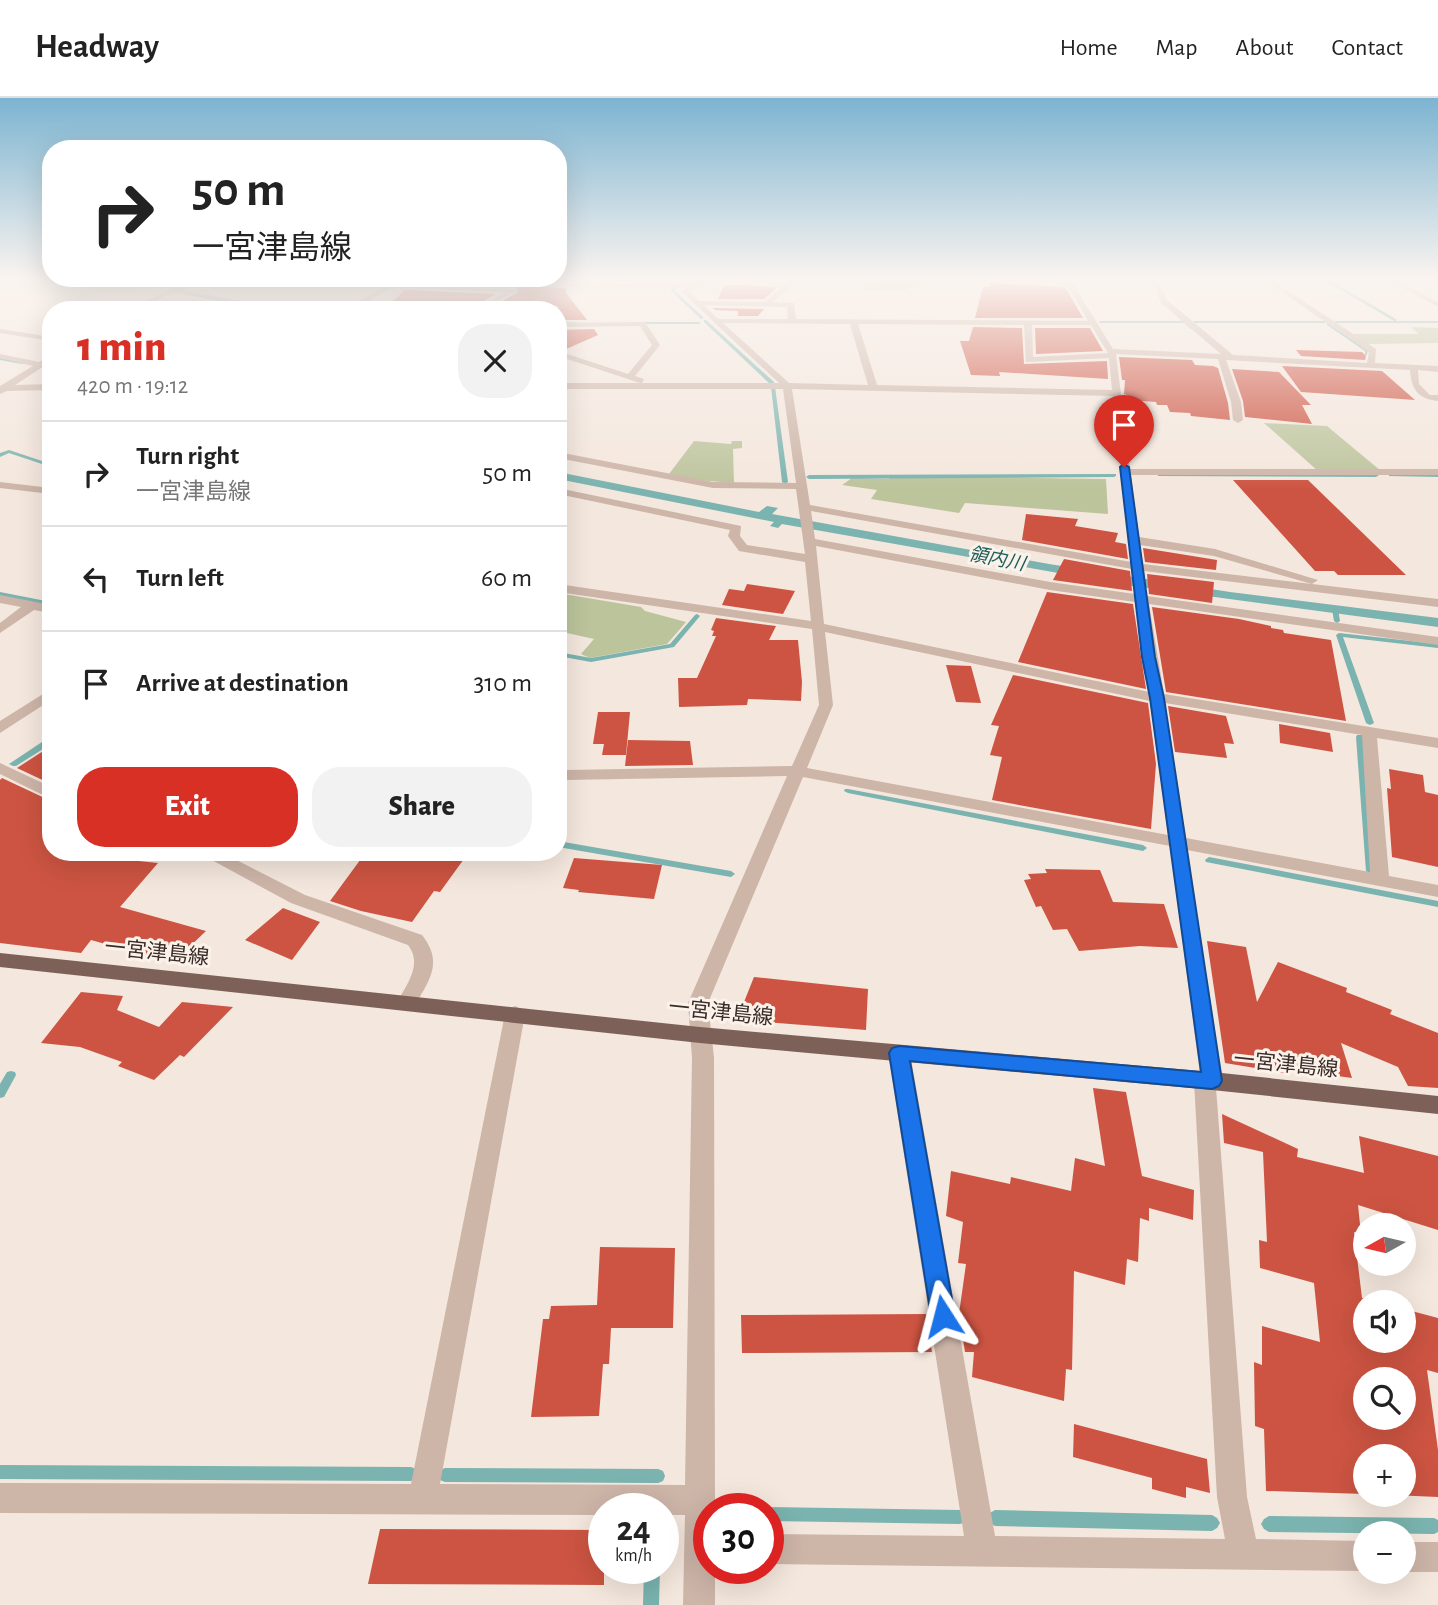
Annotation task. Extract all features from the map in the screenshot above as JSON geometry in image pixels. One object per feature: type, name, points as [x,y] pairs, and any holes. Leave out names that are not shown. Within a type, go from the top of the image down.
[{"type":"main road","name":"一宮津島線","points":[[0,960],[700,1035],[1209,1081],[1438,1105]]},
{"type":"street","points":[[631,377],[653,349]]},
{"type":"street","points":[[699,1493],[703,1058],[698,1003],[826,705],[805,509],[787,386],[748,349]]},
{"type":"street","points":[[862,349],[873,387]]},
{"type":"street","points":[[1029,349],[1029,359],[1112,353],[1438,369]]},
{"type":"street","points":[[1110,349],[1141,596],[1209,1081],[1232,1497],[1244,1555]]},
{"type":"street","points":[[1217,349],[1225,357],[1238,420]]},
{"type":"street","points":[[1371,349],[1373,351],[1371,365]]},
{"type":"street","points":[[0,356],[42,362]]},
{"type":"street","points":[[567,356],[653,386]]},
{"type":"street","points":[[2,389],[42,366]]},
{"type":"street","points":[[1414,368],[1415,385],[1427,397],[1438,398]]},
{"type":"street","points":[[567,386],[873,387],[1117,393]]},
{"type":"street","points":[[2,389],[42,387]]},
{"type":"street","points":[[567,457],[713,485],[802,486]]},
{"type":"street","points":[[1125,472],[1438,472]]},
{"type":"street","points":[[0,485],[42,490]]},
{"type":"street","points":[[567,493],[737,528],[734,536],[743,548],[809,546],[1438,641]]},
{"type":"street","points":[[805,509],[1138,569],[1438,603]]},
{"type":"street","points":[[1134,540],[1215,553],[1366,595]]},
{"type":"street","points":[[567,589],[816,626],[1116,691],[1438,743]]},
{"type":"street","points":[[0,598],[42,607]]},
{"type":"street","points":[[0,629],[32,605]]},
{"type":"street","points":[[0,728],[42,699]]},
{"type":"street","points":[[1369,732],[1380,880]]},
{"type":"street","points":[[0,768],[42,789]]},
{"type":"street","points":[[567,775],[798,771],[1438,891]]},
{"type":"street","points":[[226,861],[298,899],[415,940],[424,950],[425,965],[407,1002]]},
{"type":"street","points":[[424,1499],[515,1014]]},
{"type":"street","points":[[899,1053],[982,1552]]},
{"type":"street","points":[[0,1498],[693,1500]]},
{"type":"street","points":[[784,1549],[1353,1556]]},
{"type":"street","points":[[1416,1557],[1438,1557]]},
{"type":"street","points":[[699,1605],[701,1584]]},
{"type":"green space","points":[[1264,423],[1327,426],[1381,471],[1318,471]]},
{"type":"green space","points":[[694,441],[731,444],[732,441],[742,441],[742,448],[733,449],[734,483],[697,480],[669,474]]},
{"type":"green space","points":[[888,476],[1106,479],[1108,514],[965,503],[959,513],[871,499],[877,490],[842,485],[852,478],[889,479]]},
{"type":"green space","points":[[567,595],[641,607],[645,611],[686,622],[667,644],[590,658],[581,654],[594,639],[567,633]]},
{"type":"water","name":"領内川","points":[[567,474],[759,512],[767,506],[778,508],[772,514],[1049,564],[1230,592],[1438,618],[1438,627],[1126,585],[782,524],[778,528],[770,526],[774,522],[567,481]]},
{"type":"building","points":[[963,349],[1023,349],[1024,364],[1107,361],[1108,379],[999,372],[1000,376],[971,375]]},
{"type":"building","points":[[1036,349],[1103,351],[1036,354]]},
{"type":"building","points":[[1296,350],[1362,352],[1366,356],[1365,360],[1301,356]]},
{"type":"building","points":[[1119,357],[1192,360],[1195,365],[1218,368],[1230,420],[1170,412],[1167,405],[1130,400],[1130,396],[1124,394],[1125,380],[1122,380]]},
{"type":"building","points":[[1282,366],[1382,371],[1415,400],[1301,392]]},
{"type":"building","points":[[1232,369],[1279,372],[1311,405],[1302,405],[1312,424],[1245,417],[1243,401]]},
{"type":"building","points":[[1233,480],[1308,480],[1406,575],[1338,575],[1334,571],[1315,571]]},
{"type":"building","points":[[1026,514],[1078,519],[1075,526],[1118,533],[1115,542],[1126,544],[1128,559],[1022,540]]},
{"type":"building","points":[[1143,548],[1217,560],[1216,570],[1145,562]]},
{"type":"building","points":[[1064,559],[1130,571],[1132,591],[1053,580]]},
{"type":"building","points":[[1147,574],[1214,582],[1212,603],[1149,594]]},
{"type":"building","points":[[747,584],[795,591],[783,614],[722,605],[729,589],[744,591]]},
{"type":"building","points":[[1047,592],[1133,604],[1146,689],[1018,662]]},
{"type":"building","points":[[1152,607],[1239,619],[1271,626],[1283,630],[1284,633],[1331,640],[1346,721],[1166,692]]},
{"type":"building","points":[[716,618],[776,626],[769,640],[798,640],[801,701],[748,699],[747,705],[679,707],[678,678],[697,678],[716,636],[712,636],[714,631],[711,630]]},
{"type":"building","points":[[946,665],[971,666],[981,703],[956,702]]},
{"type":"building","points":[[1013,675],[1148,703],[1156,764],[1151,829],[992,800],[1002,757],[990,755],[999,726],[991,725]]},
{"type":"building","points":[[1168,706],[1226,716],[1234,744],[1224,743],[1227,758],[1175,752]]},
{"type":"building","points":[[598,712],[630,712],[626,755],[602,755],[604,744],[593,744]]},
{"type":"building","points":[[1279,724],[1330,733],[1333,752],[1280,743]]},
{"type":"building","points":[[628,740],[690,741],[693,765],[625,766]]},
{"type":"building","points":[[42,752],[42,780],[17,768]]},
{"type":"building","points":[[1389,769],[1423,775],[1425,792],[1438,795],[1438,867],[1392,857],[1387,788],[1391,789]]},
{"type":"building","points":[[2,778],[42,797],[42,861],[158,863],[120,907],[206,931],[185,951],[159,944],[148,956],[91,940],[81,953],[0,943]]},
{"type":"building","points":[[574,858],[662,865],[654,899],[578,892],[579,890],[563,888]]},
{"type":"building","points":[[359,861],[462,861],[440,892],[434,891],[412,922],[330,901]]},
{"type":"building","points":[[1045,869],[1100,870],[1113,902],[1164,904],[1178,948],[1140,946],[1079,951],[1067,929],[1053,930],[1041,906],[1036,907],[1024,880],[1031,879],[1028,874],[1047,873]]},
{"type":"building","points":[[283,908],[320,922],[292,960],[245,940]]},
{"type":"building","points":[[1207,941],[1246,947],[1257,1002],[1278,962],[1347,988],[1346,992],[1392,1010],[1390,1014],[1438,1033],[1438,1088],[1408,1086],[1398,1067],[1341,1043],[1352,1078],[1286,1069],[1286,1073],[1225,1063]]},
{"type":"building","points":[[754,977],[868,989],[866,1030],[741,1020],[744,1002]]},
{"type":"building","points":[[81,992],[123,996],[117,1010],[159,1027],[182,1002],[233,1007],[184,1057],[180,1055],[154,1080],[118,1066],[122,1062],[80,1047],[41,1043]]},
{"type":"building","points":[[1093,1088],[1126,1092],[1142,1176],[1194,1190],[1193,1220],[1149,1208],[1149,1221],[1140,1218],[1138,1262],[1127,1259],[1125,1285],[1074,1271],[1072,1370],[1066,1369],[1064,1401],[972,1377],[974,1352],[965,1352],[959,1314],[966,1264],[958,1263],[963,1222],[946,1216],[951,1171],[1010,1184],[1011,1177],[1071,1191],[1075,1158],[1105,1166]]},
{"type":"building","points":[[1222,1114],[1298,1149],[1297,1157],[1364,1173],[1359,1136],[1438,1156],[1438,1230],[1416,1223],[1416,1213],[1384,1213],[1358,1205],[1359,1213],[1353,1213],[1353,1276],[1359,1276],[1361,1290],[1353,1290],[1353,1353],[1416,1353],[1416,1312],[1438,1318],[1438,1373],[1427,1370],[1438,1450],[1438,1497],[1416,1496],[1416,1444],[1353,1444],[1353,1494],[1266,1491],[1264,1429],[1255,1426],[1254,1362],[1262,1365],[1262,1326],[1320,1342],[1314,1283],[1260,1268],[1259,1240],[1267,1242],[1263,1152],[1224,1143]]},
{"type":"building","points":[[600,1247],[675,1248],[673,1328],[611,1328],[609,1364],[603,1364],[599,1416],[531,1417],[543,1319],[549,1319],[551,1306],[597,1305]]},
{"type":"building","points":[[926,1314],[932,1352],[742,1353],[741,1315]]},
{"type":"building","points":[[1074,1424],[1207,1459],[1210,1493],[1186,1487],[1186,1498],[1152,1489],[1152,1478],[1073,1457]]},
{"type":"building","points":[[380,1529],[588,1530],[588,1584],[604,1585],[368,1584]]},
{"type":"waterway","points":[[736,349],[772,383]]},
{"type":"waterway","points":[[1365,349],[1366,354]]},
{"type":"waterway","points":[[0,359],[22,363]]},
{"type":"waterway","points":[[773,387],[785,482]]},
{"type":"waterway","points":[[0,455],[9,451],[42,463]]},
{"type":"waterway","points":[[809,477],[1114,475]]},
{"type":"waterway","points":[[1160,475],[1376,475]]},
{"type":"waterway","points":[[1391,475],[1438,475]]},
{"type":"waterway","points":[[0,594],[42,602]]},
{"type":"waterway","points":[[1335,609],[1337,621]]},
{"type":"waterway","points":[[567,656],[591,660],[672,646],[697,616]]},
{"type":"waterway","points":[[1370,723],[1339,635],[1438,646]]},
{"type":"waterway","points":[[1360,737],[1370,871]]},
{"type":"waterway","points":[[13,764],[42,746]]},
{"type":"waterway","points":[[848,791],[1143,848]]},
{"type":"waterway","points":[[567,846],[731,874]]},
{"type":"waterway","points":[[1209,860],[1438,904]]},
{"type":"waterway","points":[[0,1094],[11,1075]]},
{"type":"waterway","points":[[0,1472],[411,1474]]},
{"type":"waterway","points":[[445,1475],[658,1476]]},
{"type":"waterway","points":[[784,1514],[960,1517]]},
{"type":"waterway","points":[[995,1518],[1212,1523]]},
{"type":"waterway","points":[[1269,1524],[1434,1526]]},
{"type":"waterway","points":[[651,1605],[652,1584]]},
{"type":"route","points":[[943,1316],[899,1053],[1212,1081],[1149,657],[1124,467]]}]
